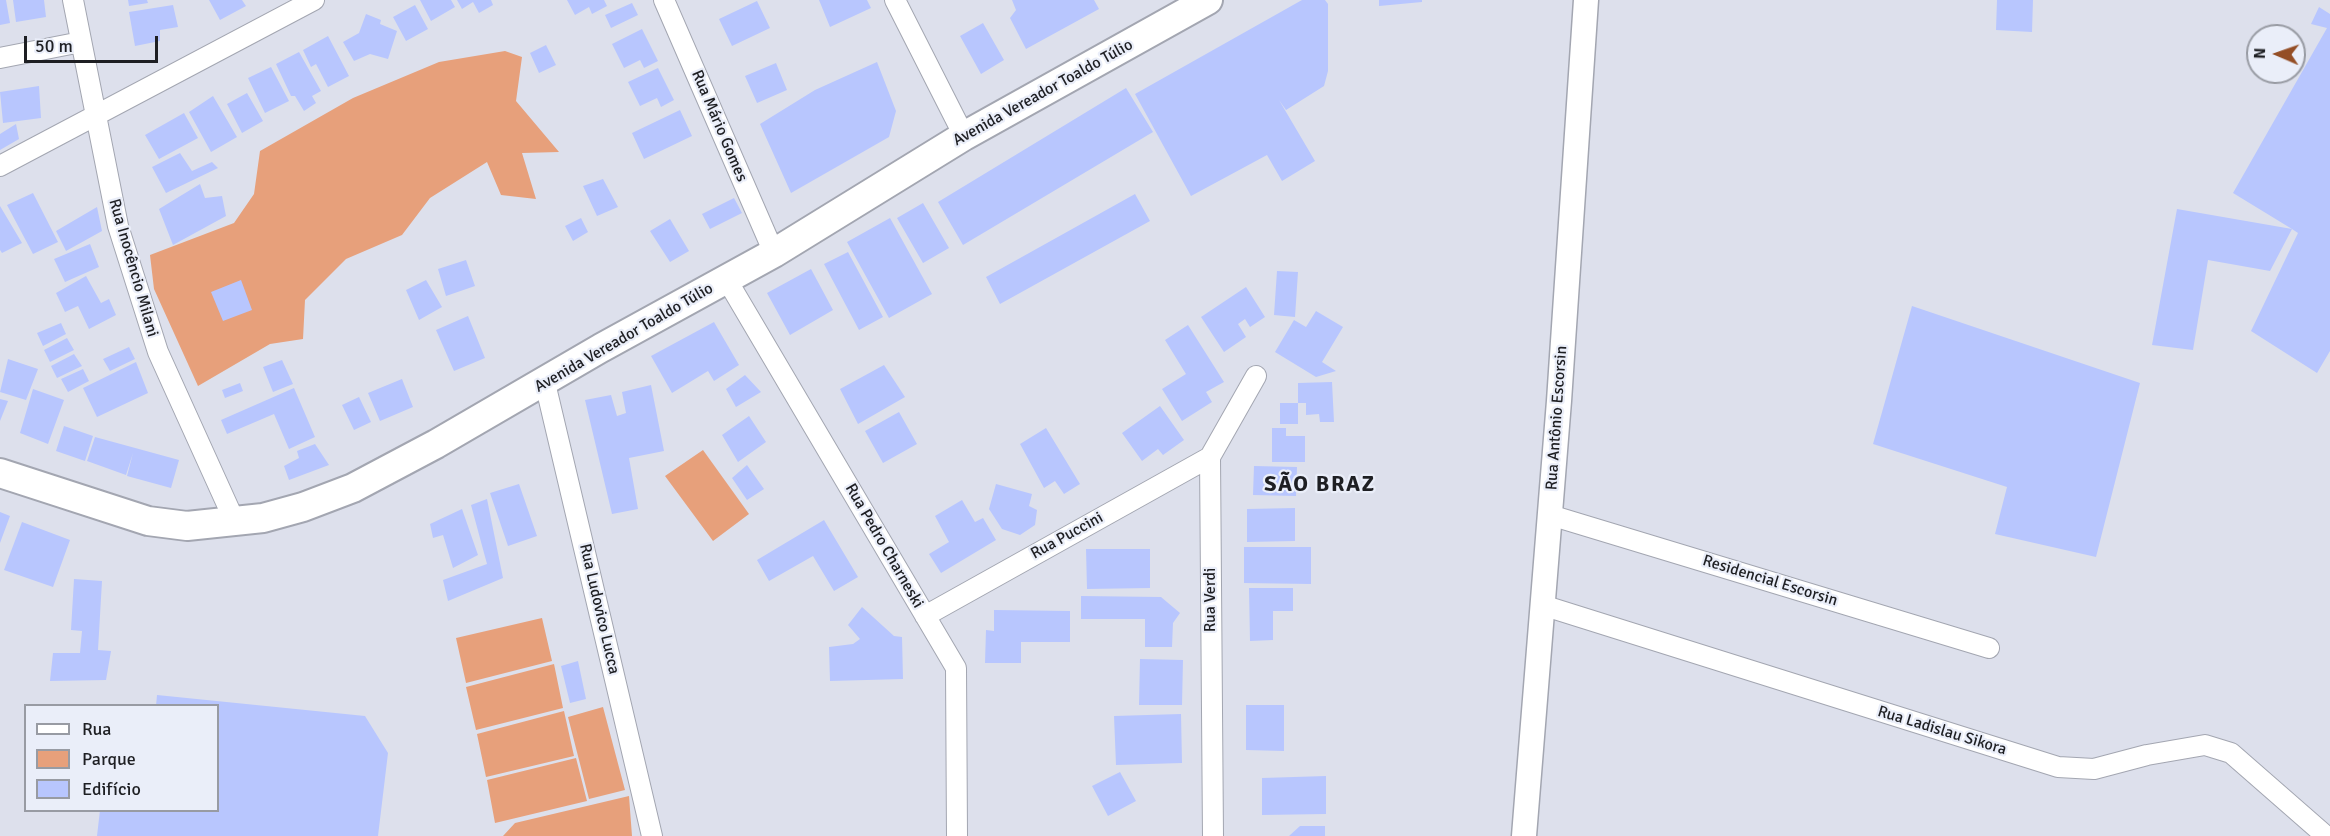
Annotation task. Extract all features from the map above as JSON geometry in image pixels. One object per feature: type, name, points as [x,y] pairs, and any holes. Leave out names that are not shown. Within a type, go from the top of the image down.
[{"type":"main road","name":"Avenida Vereador Toaldo Túlio","points":[[0,473],[148,521],[187,526],[235,522],[303,507],[353,488],[545,383],[601,348],[727,280],[964,136],[1208,0]]},
{"type":"street","name":"Rua Inocêncio Milani","points":[[73,0],[118,226],[158,352],[235,522]]},
{"type":"street","points":[[0,166],[314,0]]},
{"type":"street","name":"Rua Mário Gomes","points":[[664,0],[774,253]]},
{"type":"street","points":[[895,0],[964,136]]},
{"type":"street","name":"Rua Antônio Escorsin","points":[[1524,836],[1550,515],[1586,0]]},
{"type":"street","points":[[0,58],[81,42]]},
{"type":"street","name":"Rua Pedro Charneski","points":[[727,280],[956,668],[957,836]]},
{"type":"street","points":[[1210,457],[1256,376]]},
{"type":"street","name":"Rua Ludovico Lucca","points":[[545,383],[652,836]]},
{"type":"street","name":"Rua Puccini","points":[[925,616],[1210,457]]},
{"type":"street","name":"Rua Verdi","points":[[1210,457],[1213,836]]},
{"type":"street","name":"Residencial Escorsin","points":[[1550,515],[1989,648]]},
{"type":"street","name":"Rua Ladislau Sikora","points":[[1542,605],[2058,767],[2094,769],[2147,755],[2205,745],[2231,753],[2324,832]]},
{"type":"green space","points":[[505,51],[522,57],[516,101],[559,152],[522,153],[536,199],[501,195],[487,162],[430,198],[402,235],[346,259],[305,300],[303,339],[270,344],[198,386],[154,289],[150,255],[234,223],[254,194],[260,151],[353,98],[439,62]]},
{"type":"green space","points":[[703,450],[749,514],[713,541],[665,476]]},
{"type":"green space","points":[[542,618],[552,661],[466,683],[456,638]]},
{"type":"green space","points":[[554,664],[563,708],[476,730],[466,687]]},
{"type":"green space","points":[[603,707],[625,790],[589,799],[568,717]]},
{"type":"green space","points":[[564,711],[574,756],[486,777],[477,734]]},
{"type":"green space","points":[[576,758],[587,801],[495,823],[487,780]]},
{"type":"green space","points":[[629,796],[632,836],[503,836],[515,823]]},
{"type":"building","points":[[0,0],[6,0],[10,23],[0,25]]},
{"type":"building","points":[[13,0],[44,0],[46,17],[16,22]]},
{"type":"building","points":[[128,0],[147,0],[148,3],[129,6]]},
{"type":"building","points":[[209,0],[242,0],[246,6],[220,20]]},
{"type":"building","points":[[420,0],[451,0],[455,7],[431,21]]},
{"type":"building","points":[[457,0],[491,0],[493,5],[479,13],[473,2],[462,9]]},
{"type":"building","points":[[567,0],[604,0],[607,6],[592,14],[589,7],[575,15]]},
{"type":"building","points":[[819,0],[867,0],[871,8],[830,27]]},
{"type":"building","points":[[1012,0],[1094,0],[1099,9],[1026,49],[1010,18],[1016,10]]},
{"type":"building","points":[[1302,0],[1325,0],[1328,4],[1328,71],[1324,86],[1286,110],[1279,100],[1315,161],[1282,181],[1267,155],[1191,196],[1135,94]]},
{"type":"building","points":[[1379,0],[1422,0],[1422,2],[1379,6]]},
{"type":"building","points":[[1997,0],[2033,0],[2032,32],[1996,30]]},
{"type":"building","points":[[757,1],[770,28],[732,46],[719,19]]},
{"type":"building","points":[[632,3],[638,15],[611,28],[605,15]]},
{"type":"building","points":[[173,5],[178,27],[160,30],[160,41],[135,46],[129,12]]},
{"type":"building","points":[[415,5],[428,29],[406,41],[393,17]]},
{"type":"building","points":[[2319,7],[2330,14],[2330,351],[2317,373],[2251,331],[2298,233],[2233,193],[2295,84],[2306,84],[2306,65],[2327,28],[2311,24]]},
{"type":"building","points":[[366,14],[381,20],[380,24],[397,31],[388,59],[370,54],[354,61],[343,42],[359,33]]},
{"type":"building","points":[[983,23],[1004,60],[981,74],[960,36]]},
{"type":"building","points":[[642,29],[658,61],[644,68],[640,60],[624,68],[612,44]]},
{"type":"building","points":[[328,36],[349,76],[328,87],[316,64],[311,67],[303,50]]},
{"type":"building","points":[[546,45],[556,65],[539,73],[530,53]]},
{"type":"building","points":[[299,52],[321,91],[312,96],[316,103],[304,111],[295,96],[291,96],[276,64]]},
{"type":"building","points":[[877,62],[896,111],[889,137],[791,193],[760,124],[815,90]]},
{"type":"building","points":[[776,63],[787,90],[757,103],[745,76]]},
{"type":"building","points":[[271,67],[289,101],[265,113],[248,78]]},
{"type":"building","points":[[658,68],[674,100],[661,107],[657,98],[640,106],[628,82]]},
{"type":"building","points":[[39,86],[41,118],[3,123],[0,92]]},
{"type":"building","points":[[1126,88],[1153,132],[963,245],[938,202]]},
{"type":"building","points":[[247,93],[263,121],[242,133],[227,104]]},
{"type":"building","points":[[213,96],[237,137],[211,152],[189,112]]},
{"type":"building","points":[[680,110],[692,136],[644,159],[632,133]]},
{"type":"building","points":[[184,113],[198,138],[159,159],[145,135]]},
{"type":"building","points":[[16,124],[19,139],[0,150],[0,134]]},
{"type":"building","points":[[180,153],[192,171],[212,162],[218,168],[166,193],[152,167]]},
{"type":"building","points":[[603,179],[618,207],[597,216],[583,186]]},
{"type":"building","points":[[200,184],[205,198],[222,196],[226,216],[173,245],[159,209]]},
{"type":"building","points":[[33,193],[58,242],[33,254],[7,205]]},
{"type":"building","points":[[1135,194],[1150,221],[1000,304],[986,277]]},
{"type":"building","points":[[734,198],[742,213],[710,229],[702,214]]},
{"type":"building","points":[[923,203],[949,248],[923,263],[897,218]]},
{"type":"building","points":[[0,206],[22,243],[2,253],[0,250]]},
{"type":"building","points":[[97,207],[102,231],[66,251],[56,231]]},
{"type":"building","points":[[2177,209],[2292,229],[2270,271],[2208,260],[2193,350],[2152,345]]},
{"type":"building","points":[[581,218],[588,232],[573,241],[565,226]]},
{"type":"building","points":[[890,218],[932,294],[889,318],[847,242]]},
{"type":"building","points":[[670,219],[689,251],[670,262],[650,231]]},
{"type":"building","points":[[90,244],[99,267],[65,282],[54,259]]},
{"type":"building","points":[[848,252],[883,317],[859,330],[824,264]]},
{"type":"building","points":[[466,260],[475,286],[446,296],[438,269]]},
{"type":"building","points":[[811,269],[833,310],[790,335],[767,293]]},
{"type":"building","points":[[1277,271],[1298,272],[1295,317],[1274,315]]},
{"type":"building","points":[[86,276],[101,303],[109,299],[116,315],[89,329],[78,306],[65,312],[56,293]]},
{"type":"building","points":[[241,280],[252,310],[223,321],[211,292]]},
{"type":"building","points":[[426,280],[442,307],[419,320],[406,290]]},
{"type":"building","points":[[1246,287],[1265,317],[1250,327],[1245,319],[1238,324],[1246,337],[1224,352],[1201,317]]},
{"type":"building","points":[[1912,306],[2140,383],[2096,557],[1995,534],[2007,487],[1873,444]]},
{"type":"building","points":[[1316,311],[1343,327],[1322,362],[1336,371],[1316,377],[1275,352],[1294,320],[1306,327]]},
{"type":"building","points":[[468,316],[485,358],[454,371],[436,330]]},
{"type":"building","points":[[714,322],[739,365],[714,381],[708,371],[672,393],[651,356]]},
{"type":"building","points":[[61,323],[66,334],[43,346],[37,333]]},
{"type":"building","points":[[1188,325],[1224,382],[1206,392],[1212,402],[1182,421],[1162,389],[1186,374],[1165,340]]},
{"type":"building","points":[[67,338],[74,350],[50,362],[44,350]]},
{"type":"building","points":[[129,347],[135,359],[110,371],[103,359]]},
{"type":"building","points":[[74,354],[82,366],[57,378],[51,366]]},
{"type":"building","points":[[8,359],[38,369],[26,400],[0,392]]},
{"type":"building","points":[[282,360],[293,384],[273,392],[263,367]]},
{"type":"building","points":[[136,362],[148,393],[97,417],[83,388]]},
{"type":"building","points":[[884,365],[905,397],[858,424],[840,389]]},
{"type":"building","points":[[83,369],[89,381],[68,392],[61,379]]},
{"type":"building","points":[[745,375],[761,392],[736,407],[726,389]]},
{"type":"building","points":[[402,379],[413,407],[380,421],[368,393]]},
{"type":"building","points":[[1332,382],[1334,422],[1320,422],[1319,414],[1306,415],[1306,403],[1298,403],[1298,383]]},
{"type":"building","points":[[240,383],[243,391],[225,398],[222,390]]},
{"type":"building","points":[[651,385],[664,451],[629,458],[638,509],[612,514],[585,400],[611,395],[617,416],[626,413],[622,392]]},
{"type":"building","points":[[294,388],[315,437],[289,449],[274,414],[227,434],[221,420]]},
{"type":"building","points":[[33,389],[64,400],[48,444],[20,433]]},
{"type":"building","points":[[359,397],[371,422],[354,430],[342,405]]},
{"type":"building","points":[[0,399],[8,401],[0,421]]},
{"type":"building","points":[[1280,403],[1298,403],[1298,424],[1280,424]]},
{"type":"building","points":[[1160,406],[1184,440],[1163,455],[1158,449],[1142,461],[1122,433]]},
{"type":"building","points":[[899,412],[917,444],[883,463],[865,431]]},
{"type":"building","points":[[749,416],[766,442],[738,462],[722,435]]},
{"type":"building","points":[[64,426],[93,436],[85,461],[56,451]]},
{"type":"building","points":[[1046,428],[1080,484],[1064,494],[1055,481],[1044,488],[1020,444]]},
{"type":"building","points":[[1272,428],[1286,428],[1286,436],[1305,436],[1305,462],[1272,462]]},
{"type":"building","points":[[95,437],[179,460],[171,488],[127,476],[133,453],[126,475],[87,461]]},
{"type":"building","points":[[315,444],[329,465],[289,480],[284,466],[299,458],[297,451]]},
{"type":"building","points":[[747,465],[764,489],[747,500],[732,478]]},
{"type":"building","points":[[1254,466],[1297,467],[1296,496],[1253,495]]},
{"type":"building","points":[[519,484],[537,536],[508,546],[490,493]]},
{"type":"building","points":[[996,484],[1032,494],[1029,506],[1037,510],[1035,525],[1020,535],[1002,529],[989,509]]},
{"type":"building","points":[[487,499],[503,578],[448,601],[443,580],[487,564],[471,505]]},
{"type":"building","points":[[962,500],[975,522],[983,518],[996,540],[941,573],[929,554],[949,542],[935,516]]},
{"type":"building","points":[[1295,508],[1295,541],[1247,542],[1247,509]]},
{"type":"building","points":[[462,509],[478,555],[453,568],[443,535],[433,538],[430,524]]},
{"type":"building","points":[[0,512],[10,516],[0,543]]},
{"type":"building","points":[[824,520],[858,577],[834,591],[813,556],[769,581],[757,560]]},
{"type":"building","points":[[22,522],[70,540],[53,587],[4,570]]},
{"type":"building","points":[[1244,547],[1311,547],[1311,584],[1244,583]]},
{"type":"building","points":[[1086,549],[1150,549],[1150,588],[1087,589]]},
{"type":"building","points":[[74,579],[102,581],[98,650],[111,651],[106,680],[50,681],[53,653],[80,653],[82,631],[71,630]]},
{"type":"building","points":[[1249,588],[1293,588],[1293,611],[1273,611],[1273,640],[1250,641]]},
{"type":"building","points":[[1081,596],[1161,597],[1180,613],[1173,623],[1172,647],[1145,647],[1145,619],[1081,619]]},
{"type":"building","points":[[862,607],[894,636],[902,637],[903,679],[830,681],[829,647],[853,644],[860,639],[848,625]]},
{"type":"building","points":[[994,610],[1070,611],[1070,642],[1021,642],[1021,663],[985,663],[986,630],[994,631]]},
{"type":"building","points":[[1140,659],[1183,660],[1182,705],[1139,705]]},
{"type":"building","points":[[578,661],[586,699],[570,703],[561,666]]},
{"type":"building","points":[[157,695],[365,716],[388,753],[378,836],[97,836],[100,812],[219,812],[219,704],[156,704]]},
{"type":"building","points":[[1246,705],[1284,705],[1284,751],[1246,750]]},
{"type":"building","points":[[1181,714],[1182,763],[1116,765],[1114,716]]},
{"type":"building","points":[[1120,772],[1136,801],[1108,816],[1092,786]]},
{"type":"building","points":[[1326,776],[1326,814],[1262,815],[1262,778]]},
{"type":"building","points":[[1300,826],[1325,826],[1325,836],[1289,836]]},
{"type":"district","name":"SÃO BRAZ","points":[[1320,485]]}]
